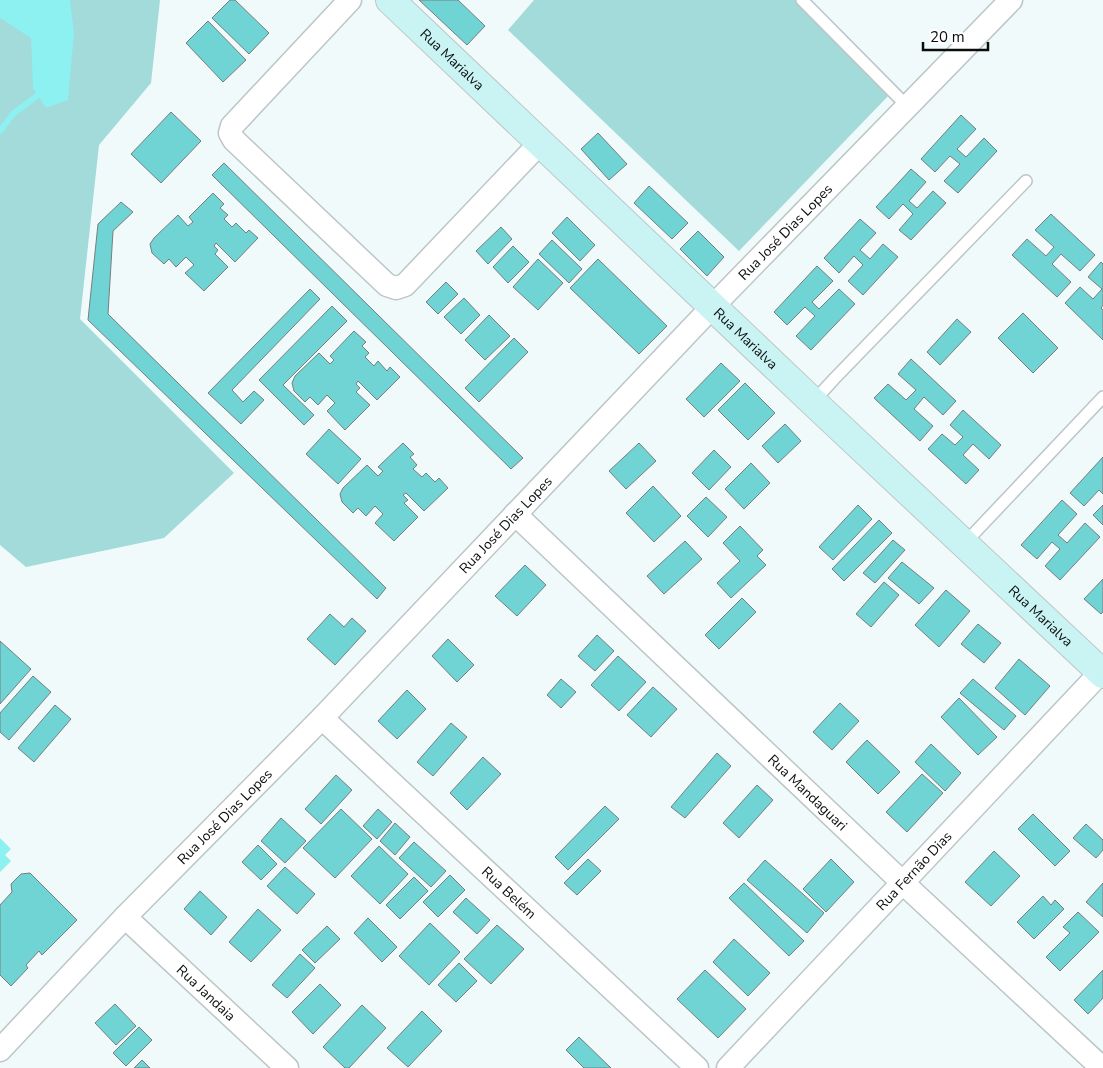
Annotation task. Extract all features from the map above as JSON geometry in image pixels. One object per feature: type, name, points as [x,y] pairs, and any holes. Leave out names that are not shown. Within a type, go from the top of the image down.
[{"type":"street","points":[[350,0],[232,126],[230,133],[234,140],[387,285],[396,288],[405,284],[540,143]]},
{"type":"street","name":"Rua Marialva","points":[[390,0],[813,402],[1102,673]]},
{"type":"street","name":"Rua José Dias Lopes","points":[[0,1050],[125,917],[322,718],[713,306],[1010,0]]},
{"type":"street","name":"Rua Mandaguari","points":[[515,514],[903,883],[1102,1068]]},
{"type":"street","name":"Rua Fernão Dias","points":[[728,1068],[1102,673]]},
{"type":"street","name":"Rua Belém","points":[[322,718],[697,1068]]},
{"type":"street","name":"Rua Jandaia","points":[[125,917],[286,1068]]},
{"type":"lane","points":[[802,0],[907,106]]},
{"type":"lane","points":[[813,402],[1026,181]]},
{"type":"lane","points":[[964,544],[1103,397]]},
{"type":"shaded area","points":[[0,0],[160,0],[151,83],[99,145],[80,319],[234,473],[164,538],[26,567],[0,545]]},
{"type":"shaded area","points":[[0,0],[70,0],[74,32],[68,100],[46,108],[33,88],[31,38],[0,18]]},
{"type":"shaded area","points":[[534,0],[796,0],[891,93],[739,251],[508,30]]},
{"type":"shaded area","points":[[0,838],[11,849],[5,855],[11,861],[0,872]]},
{"type":"building","points":[[230,0],[235,0],[269,33],[249,54],[212,18]]},
{"type":"building","points":[[419,0],[458,0],[485,26],[467,45]]},
{"type":"building","points":[[208,21],[246,60],[223,82],[186,43]]},
{"type":"building","points":[[171,112],[201,141],[161,183],[131,154]]},
{"type":"building","points":[[961,115],[976,129],[957,149],[966,157],[984,138],[997,151],[958,193],[944,181],[960,164],[950,156],[935,172],[921,159]]},
{"type":"building","points":[[598,133],[627,164],[609,180],[581,149]]},
{"type":"building","points":[[224,163],[523,458],[511,469],[212,175]]},
{"type":"building","points":[[911,169],[926,182],[909,201],[917,208],[933,191],[946,203],[911,240],[899,230],[913,214],[903,204],[889,219],[876,207]]},
{"type":"building","points":[[649,186],[688,223],[672,239],[634,203]]},
{"type":"building","points":[[213,193],[224,204],[220,208],[228,215],[224,219],[232,227],[236,223],[246,233],[249,230],[258,238],[235,262],[216,243],[214,246],[218,250],[215,254],[228,267],[204,291],[185,273],[194,265],[186,257],[176,267],[169,259],[164,264],[152,253],[150,244],[178,215],[188,226],[193,222],[189,217]]},
{"type":"building","points":[[121,202],[133,212],[113,231],[108,314],[386,588],[377,599],[88,320],[98,224]]},
{"type":"building","points":[[1051,214],[1095,255],[1080,271],[1061,254],[1052,264],[1071,282],[1057,297],[1012,255],[1027,239],[1046,256],[1054,247],[1035,230]]},
{"type":"building","points":[[567,217],[595,245],[580,261],[552,233]]},
{"type":"building","points":[[860,219],[876,233],[860,250],[870,259],[883,244],[898,257],[863,295],[848,281],[863,265],[854,256],[839,273],[824,258]]},
{"type":"building","points":[[501,227],[512,239],[488,264],[476,251]]},
{"type":"building","points":[[698,231],[724,257],[707,276],[680,249]]},
{"type":"building","points":[[552,240],[582,269],[569,283],[539,254]]},
{"type":"building","points":[[513,246],[529,262],[508,283],[493,267]]},
{"type":"building","points":[[538,259],[563,283],[538,310],[513,287]]},
{"type":"building","points":[[598,259],[667,326],[639,354],[570,288]]},
{"type":"building","points":[[1101,262],[1103,264],[1103,305],[1101,308],[1103,310],[1103,340],[1065,303],[1080,287],[1093,299],[1102,289],[1088,277]]},
{"type":"building","points":[[817,266],[833,281],[812,302],[819,309],[839,289],[855,304],[811,350],[796,336],[815,316],[805,307],[787,325],[774,312]]},
{"type":"building","points":[[446,282],[458,294],[438,314],[426,302]]},
{"type":"building","points":[[310,289],[320,299],[232,390],[243,402],[254,391],[264,400],[241,424],[208,393]]},
{"type":"building","points":[[464,298],[480,315],[461,334],[444,317]]},
{"type":"building","points":[[332,306],[347,321],[283,385],[314,415],[304,425],[259,380]]},
{"type":"building","points":[[1023,313],[1058,348],[1033,373],[998,338]]},
{"type":"building","points":[[489,315],[510,336],[485,360],[465,340]]},
{"type":"building","points":[[957,319],[971,332],[940,365],[927,352]]},
{"type":"building","points":[[354,331],[366,342],[362,346],[369,353],[365,357],[374,366],[378,361],[387,371],[390,367],[400,377],[377,400],[358,381],[356,384],[360,388],[356,392],[370,405],[345,430],[327,411],[335,403],[327,395],[318,405],[310,397],[305,402],[294,391],[292,383],[295,376],[319,353],[330,364],[334,360],[330,356]]},
{"type":"building","points":[[514,338],[528,352],[479,402],[465,388]]},
{"type":"building","points":[[911,359],[956,401],[943,415],[924,397],[914,409],[933,426],[920,441],[874,398],[888,384],[906,400],[916,390],[898,374]]},
{"type":"building","points":[[721,363],[740,381],[704,417],[686,399]]},
{"type":"building","points":[[745,383],[775,413],[748,440],[718,410]]},
{"type":"building","points":[[963,410],[1001,445],[989,459],[973,444],[963,455],[979,470],[966,484],[928,449],[942,434],[955,445],[963,437],[950,425]]},
{"type":"building","points":[[785,424],[801,441],[778,463],[762,446]]},
{"type":"building","points":[[329,429],[361,459],[338,484],[306,454]]},
{"type":"building","points":[[403,443],[414,454],[410,457],[417,465],[413,469],[422,477],[426,473],[435,482],[439,478],[448,488],[424,511],[406,493],[403,495],[408,500],[404,503],[418,517],[394,541],[375,523],[383,514],[375,506],[366,516],[358,508],[353,513],[342,502],[340,494],[343,488],[367,465],[378,476],[383,471],[378,467]]},
{"type":"building","points":[[639,443],[656,461],[626,489],[609,471]]},
{"type":"building","points":[[714,450],[731,467],[709,490],[692,473]]},
{"type":"building","points":[[1103,457],[1103,494],[1099,490],[1084,506],[1070,493]]},
{"type":"building","points":[[751,463],[770,483],[744,509],[725,489]]},
{"type":"building","points":[[653,486],[681,516],[654,542],[626,513]]},
{"type":"building","points":[[706,497],[727,517],[708,537],[687,516]]},
{"type":"building","points":[[1062,500],[1077,514],[1058,535],[1067,543],[1085,523],[1100,537],[1060,580],[1045,566],[1060,549],[1052,542],[1037,559],[1021,545]]},
{"type":"building","points":[[858,505],[872,519],[833,560],[819,547]]},
{"type":"building","points":[[1103,505],[1103,525],[1093,515]]},
{"type":"building","points":[[879,520],[892,533],[844,581],[832,569]]},
{"type":"building","points":[[740,526],[763,550],[757,556],[766,565],[731,598],[717,583],[740,561],[723,543]]},
{"type":"building","points":[[893,540],[905,550],[875,583],[863,573]]},
{"type":"building","points":[[685,541],[702,559],[664,594],[647,576]]},
{"type":"building","points":[[902,562],[934,588],[919,604],[888,578]]},
{"type":"building","points":[[525,565],[546,585],[517,616],[495,596]]},
{"type":"building","points":[[1103,579],[1103,612],[1101,614],[1084,599]]},
{"type":"building","points":[[884,582],[899,595],[871,627],[856,614]]},
{"type":"building","points":[[946,590],[970,611],[939,647],[915,625]]},
{"type":"building","points":[[742,598],[756,612],[719,649],[705,635]]},
{"type":"building","points":[[330,614],[344,627],[352,618],[366,631],[335,665],[307,639]]},
{"type":"building","points":[[978,624],[1001,643],[984,663],[961,644]]},
{"type":"building","points":[[597,635],[614,651],[595,671],[578,656]]},
{"type":"building","points":[[448,639],[474,665],[457,682],[432,656]]},
{"type":"building","points":[[0,641],[31,669],[0,704]]},
{"type":"building","points":[[618,656],[646,682],[619,711],[591,685]]},
{"type":"building","points":[[1019,659],[1050,686],[1025,715],[995,688]]},
{"type":"building","points":[[33,676],[51,692],[9,740],[0,732],[0,713]]},
{"type":"building","points":[[561,679],[576,692],[561,708],[547,695]]},
{"type":"building","points":[[973,679],[1016,716],[1004,730],[960,693]]},
{"type":"building","points":[[653,687],[677,709],[651,737],[627,715]]},
{"type":"building","points":[[407,690],[426,709],[397,739],[378,721]]},
{"type":"building","points":[[959,698],[997,737],[978,755],[941,717]]},
{"type":"building","points":[[840,703],[859,721],[832,750],[813,732]]},
{"type":"building","points":[[55,705],[71,719],[34,762],[18,748]]},
{"type":"building","points":[[451,723],[467,737],[433,776],[417,762]]},
{"type":"building","points":[[867,740],[900,772],[878,794],[846,762]]},
{"type":"building","points":[[931,744],[961,773],[945,791],[915,762]]},
{"type":"building","points":[[717,753],[731,766],[685,818],[671,807]]},
{"type":"building","points":[[483,757],[501,774],[467,810],[450,793]]},
{"type":"building","points":[[922,774],[943,793],[907,832],[886,812]]},
{"type":"building","points":[[336,775],[352,790],[321,824],[305,809]]},
{"type":"building","points":[[757,785],[773,800],[739,838],[723,823]]},
{"type":"building","points":[[605,806],[619,819],[568,870],[555,857]]},
{"type":"building","points":[[341,809],[372,839],[335,878],[303,848]]},
{"type":"building","points":[[378,809],[392,822],[377,839],[363,826]]},
{"type":"building","points":[[1033,814],[1070,851],[1055,866],[1018,829]]},
{"type":"building","points":[[281,818],[306,841],[285,863],[261,841]]},
{"type":"building","points":[[395,823],[410,837],[395,855],[380,841]]},
{"type":"building","points":[[1086,824],[1103,840],[1103,850],[1096,858],[1073,838]]},
{"type":"building","points":[[414,842],[446,871],[431,887],[399,858]]},
{"type":"building","points":[[258,845],[277,864],[261,880],[242,862]]},
{"type":"building","points":[[379,846],[408,874],[380,904],[351,876]]},
{"type":"building","points":[[994,851],[1020,876],[991,906],[965,882]]},
{"type":"building","points":[[588,859],[601,871],[577,895],[564,883]]},
{"type":"building","points":[[831,859],[854,882],[826,912],[803,889]]},
{"type":"building","points":[[765,860],[824,913],[807,933],[747,880]]},
{"type":"building","points":[[285,867],[315,894],[297,914],[267,886]]},
{"type":"building","points":[[30,873],[77,920],[42,955],[39,951],[26,965],[28,968],[11,986],[0,975],[0,905],[12,892],[11,884],[21,874]]},
{"type":"building","points":[[450,875],[465,890],[438,917],[423,902]]},
{"type":"building","points":[[414,877],[428,891],[400,919],[386,905]]},
{"type":"building","points":[[744,883],[804,941],[789,956],[729,898]]},
{"type":"building","points":[[1103,883],[1103,917],[1086,902]]},
{"type":"building","points":[[200,891],[227,917],[211,935],[184,909]]},
{"type":"building","points":[[1043,896],[1051,905],[1055,900],[1064,909],[1034,939],[1017,922]]},
{"type":"building","points":[[466,898],[490,920],[477,934],[453,912]]},
{"type":"building","points":[[258,909],[281,930],[251,962],[229,942]]},
{"type":"building","points":[[1078,912],[1099,932],[1060,971],[1046,957],[1070,933],[1063,927]]},
{"type":"building","points":[[368,918],[397,947],[382,962],[354,933]]},
{"type":"building","points":[[430,923],[460,952],[429,985],[399,956]]},
{"type":"building","points":[[497,925],[524,949],[491,984],[464,959]]},
{"type":"building","points":[[327,926],[340,939],[315,963],[302,950]]},
{"type":"building","points":[[734,939],[770,973],[748,996],[713,962]]},
{"type":"building","points":[[300,954],[315,968],[287,998],[272,985]]},
{"type":"building","points":[[459,963],[477,981],[456,1002],[438,985]]},
{"type":"building","points":[[705,970],[746,1009],[718,1038],[677,999]]},
{"type":"building","points":[[1103,970],[1103,998],[1088,1014],[1074,1000]]},
{"type":"building","points":[[320,984],[341,1005],[313,1034],[292,1012]]},
{"type":"building","points":[[115,1004],[136,1026],[116,1045],[95,1023]]},
{"type":"building","points":[[362,1005],[386,1028],[349,1068],[345,1068],[323,1047]]},
{"type":"building","points":[[422,1011],[442,1031],[408,1067],[387,1048]]},
{"type":"building","points":[[139,1027],[152,1040],[126,1066],[113,1053]]},
{"type":"building","points":[[579,1037],[611,1068],[584,1068],[566,1050]]},
{"type":"building","points":[[142,1060],[150,1068],[134,1068]]},
{"type":"waterway","points":[[0,131],[13,114],[42,92]]}]
